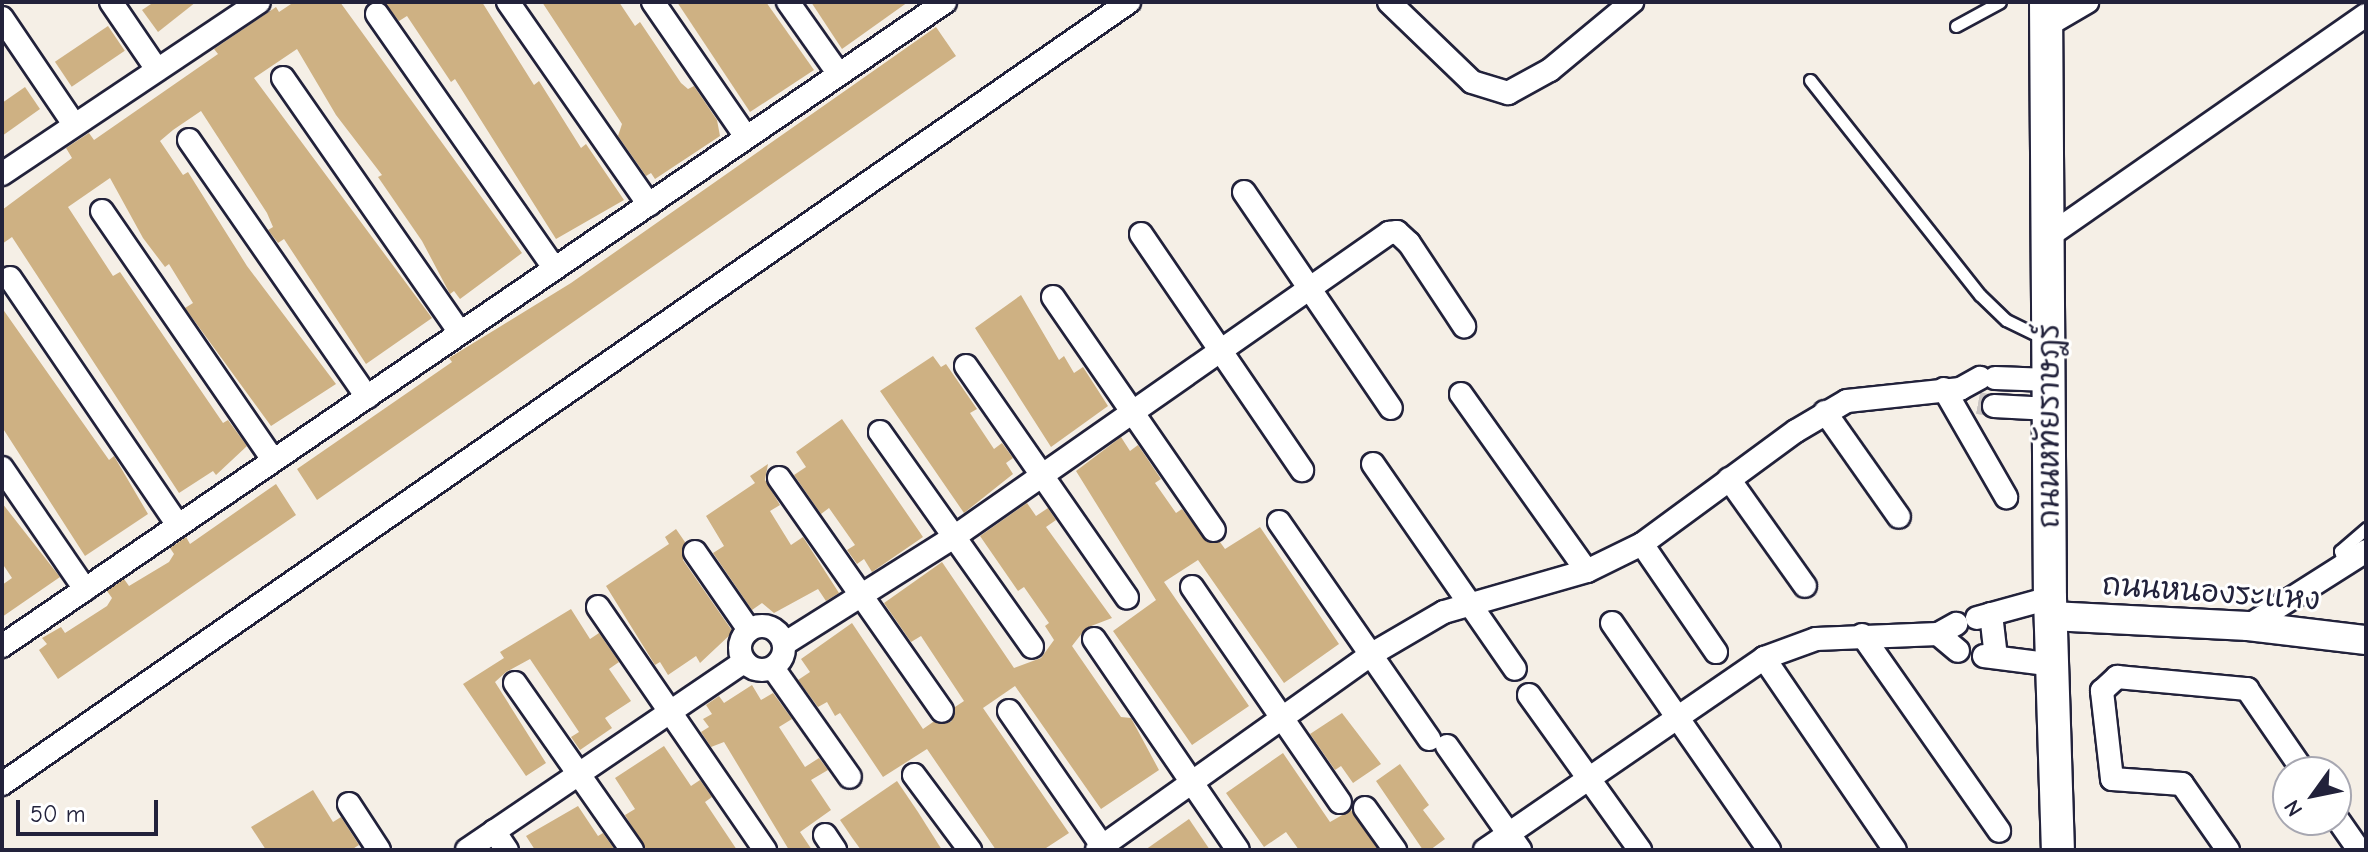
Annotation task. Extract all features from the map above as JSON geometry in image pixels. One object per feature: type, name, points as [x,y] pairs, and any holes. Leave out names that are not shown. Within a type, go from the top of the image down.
[{"type":"main road","name":"ถนนหทัยราษฎร์","points":[[2046,14],[2051,607],[2058,850]]},
{"type":"street","points":[[111,2],[156,68]]},
{"type":"street","points":[[508,2],[649,205]]},
{"type":"street","points":[[653,2],[746,137]]},
{"type":"street","points":[[788,2],[838,73]]},
{"type":"street","points":[[2,784],[1129,2]]},
{"type":"street","points":[[1389,2],[1462,74],[1487,90],[1508,93],[1550,70],[1632,2]]},
{"type":"street","points":[[2046,14],[2087,2]]},
{"type":"street","points":[[2,174],[247,4]]},
{"type":"street","points":[[2,646],[649,205],[937,4]]},
{"type":"street","points":[[377,14],[554,268]]},
{"type":"street","points":[[2049,236],[2366,15]]},
{"type":"street","points":[[2,18],[73,123]]},
{"type":"street","points":[[283,78],[460,333]]},
{"type":"street","points":[[189,140],[367,397]]},
{"type":"street","points":[[1244,192],[1391,408]]},
{"type":"street","points":[[102,211],[273,460]]},
{"type":"street","points":[[784,644],[954,537],[1308,288],[1397,232],[1464,326]]},
{"type":"street","points":[[1141,234],[1302,470]]},
{"type":"street","points":[[10,278],[178,525]]},
{"type":"street","points":[[1053,297],[1214,530]]},
{"type":"street","points":[[966,366],[1127,598]]},
{"type":"street","points":[[1970,383],[1986,405],[2050,395]]},
{"type":"street","points":[[1970,383],[2006,497]]},
{"type":"street","points":[[1009,711],[1101,849],[1192,780],[1372,654],[1469,602],[1587,571],[1642,544],[1825,412],[1867,396],[1970,383],[2050,395]]},
{"type":"street","points":[[1461,394],[1587,571]]},
{"type":"street","points":[[1825,412],[1899,517]]},
{"type":"street","points":[[880,432],[1032,647]]},
{"type":"street","points":[[1373,464],[1515,669]]},
{"type":"street","points":[[2,468],[85,589]]},
{"type":"street","points":[[779,478],[942,711]]},
{"type":"street","points":[[1729,479],[1805,586]]},
{"type":"street","points":[[1279,522],[1372,654],[1514,842]]},
{"type":"street","points":[[1642,544],[1716,652]]},
{"type":"street","points":[[2248,626],[2345,568],[2366,551]]},
{"type":"street","points":[[695,552],[749,630]]},
{"type":"street","points":[[1192,587],[1340,802]]},
{"type":"street","points":[[598,607],[765,850]]},
{"type":"street","points":[[1485,850],[1514,842],[1589,779],[1764,658],[1816,639],[1966,622],[2051,607]]},
{"type":"street","name":"ถนนหนองระแหง","points":[[2051,607],[2366,640]]},
{"type":"street","points":[[1958,651],[1966,622]]},
{"type":"street","points":[[1966,622],[1990,656],[2054,665]]},
{"type":"street","points":[[1612,623],[1769,850]]},
{"type":"street","points":[[773,629],[784,644],[781,660],[773,668],[757,670],[744,662],[740,648],[749,630],[773,629]]},
{"type":"street","points":[[1862,635],[1999,831]]},
{"type":"street","points":[[1094,639],[1238,850]]},
{"type":"street","points":[[1764,658],[1895,850]]},
{"type":"street","points":[[467,850],[667,710],[744,662]]},
{"type":"street","points":[[773,668],[850,777]]},
{"type":"street","points":[[2228,850],[2182,784],[2112,779],[2102,691],[2117,677],[2247,689],[2293,756]]},
{"type":"street","points":[[515,683],[632,850]]},
{"type":"street","points":[[1529,695],[1640,850]]},
{"type":"street","points":[[914,775],[970,850]]},
{"type":"street","points":[[349,804],[379,850]]},
{"type":"street","points":[[1365,808],[1395,850]]},
{"type":"street","points":[[494,831],[507,850]]},
{"type":"lane","points":[[1956,26],[2000,2]]},
{"type":"lane","points":[[1810,80],[1980,295],[2006,320],[2049,341]]},
{"type":"lane","points":[[2345,568],[2340,551],[2366,528]]},
{"type":"building","points":[[154,2],[196,2],[158,32],[142,10]]},
{"type":"building","points":[[294,2],[340,2],[522,253],[460,299],[454,291],[450,294],[422,241],[378,177],[382,175],[336,115],[297,49],[254,78],[432,318],[366,364],[284,239],[278,243],[268,230],[273,227],[267,213],[201,111],[173,130],[160,141],[183,175],[188,172],[247,266],[336,384],[271,426],[185,308],[193,303],[169,264],[165,267],[143,238],[110,178],[68,207],[113,276],[120,272],[223,423],[228,420],[247,446],[216,475],[213,471],[179,493],[12,237],[2,244],[2,210],[72,158],[66,148],[89,133],[94,140],[218,54],[214,49],[276,7],[279,12]]},
{"type":"building","points":[[384,2],[482,2],[534,85],[539,81],[581,148],[586,144],[624,200],[556,239],[455,79],[451,82],[407,16],[399,21]]},
{"type":"building","points":[[542,2],[619,2],[635,26],[640,22],[681,83],[688,89],[694,86],[717,120],[720,136],[655,179],[651,173],[646,176],[618,136],[622,124]]},
{"type":"building","points":[[677,2],[766,2],[814,70],[750,112]]},
{"type":"building","points":[[811,2],[908,2],[842,49]]},
{"type":"building","points":[[108,26],[125,51],[72,87],[55,62]]},
{"type":"building","points":[[936,27],[956,56],[317,500],[297,469],[452,362],[449,358],[571,283]]},
{"type":"building","points":[[25,87],[40,109],[2,136],[2,103]]},
{"type":"building","points":[[1021,295],[1059,360],[1064,356],[1074,373],[1083,367],[1108,406],[1051,447],[975,328]]},
{"type":"building","points":[[2,308],[109,460],[114,456],[148,514],[85,556],[2,427]]},
{"type":"building","points":[[933,356],[941,367],[946,364],[977,409],[970,413],[994,449],[1002,443],[1013,458],[1006,463],[1013,474],[964,513],[880,391]]},
{"type":"building","points":[[842,419],[923,537],[872,572],[864,559],[857,564],[847,550],[855,545],[829,508],[821,514],[794,475],[806,467],[796,452]]},
{"type":"building","points":[[1121,437],[1130,451],[1138,445],[1161,479],[1155,483],[1176,513],[1182,509],[1207,542],[1220,542],[1225,549],[1260,527],[1339,644],[1284,683],[1198,560],[1164,582],[1249,706],[1192,745],[1113,631],[1156,600],[1076,471]]},
{"type":"building","points":[[768,464],[765,480],[780,505],[770,511],[791,545],[803,537],[839,593],[826,601],[818,589],[774,613],[762,603],[752,610],[713,553],[724,546],[706,516],[755,483],[750,476]]},
{"type":"building","points":[[276,484],[296,515],[58,679],[39,650],[47,644],[42,638],[61,627],[65,633],[107,606],[112,598],[107,591],[124,579],[129,586],[169,562],[174,554],[170,548],[186,537],[190,544]]},
{"type":"building","points":[[2,503],[60,577],[2,617],[2,585],[12,578],[2,563]]},
{"type":"building","points":[[1027,503],[1036,516],[1048,508],[1056,520],[1046,527],[1112,618],[1086,628],[1072,646],[1121,717],[1131,718],[1159,770],[1101,809],[1015,686],[983,708],[1069,833],[1043,850],[996,850],[927,749],[883,777],[840,713],[835,716],[827,702],[818,707],[798,680],[810,672],[801,659],[852,623],[923,729],[933,722],[951,722],[955,707],[964,701],[921,636],[911,642],[884,603],[942,562],[1014,668],[1041,658],[1054,640],[1045,626],[1049,623],[1024,587],[1018,591],[980,536]]},
{"type":"building","points":[[676,529],[685,542],[683,560],[733,632],[700,663],[696,656],[668,675],[660,662],[655,665],[606,586],[669,544],[665,537]]},
{"type":"building","points":[[571,609],[590,639],[599,633],[619,662],[609,669],[631,701],[605,718],[612,728],[580,750],[571,737],[579,732],[530,659],[506,672],[495,682],[546,763],[526,776],[463,684],[504,658],[500,652]]},
{"type":"building","points":[[752,685],[761,700],[773,693],[792,719],[779,727],[805,767],[819,758],[828,770],[811,780],[831,810],[800,832],[812,850],[789,850],[724,742],[711,747],[701,732],[709,727],[703,719],[712,714],[706,705],[719,696],[724,703]]},
{"type":"building","points":[[1342,713],[1381,764],[1353,783],[1341,766],[1335,770],[1310,734]]},
{"type":"building","points":[[664,746],[691,786],[700,780],[712,797],[705,802],[737,850],[646,850],[625,815],[635,809],[615,778]]},
{"type":"building","points":[[1283,753],[1330,822],[1351,810],[1378,850],[1299,850],[1286,832],[1264,847],[1226,793]]},
{"type":"building","points":[[1400,764],[1429,805],[1423,810],[1445,839],[1430,850],[1423,850],[1376,781]]},
{"type":"building","points":[[897,781],[942,850],[861,850],[840,820]]},
{"type":"building","points":[[313,790],[333,822],[341,817],[359,845],[351,850],[266,850],[251,827]]},
{"type":"building","points":[[578,806],[598,836],[603,833],[615,850],[535,850],[526,836]]},
{"type":"building","points":[[1189,819],[1210,850],[1145,850]]},
{"type":"tunnel","points":[[1978,403],[1994,406]]}]
